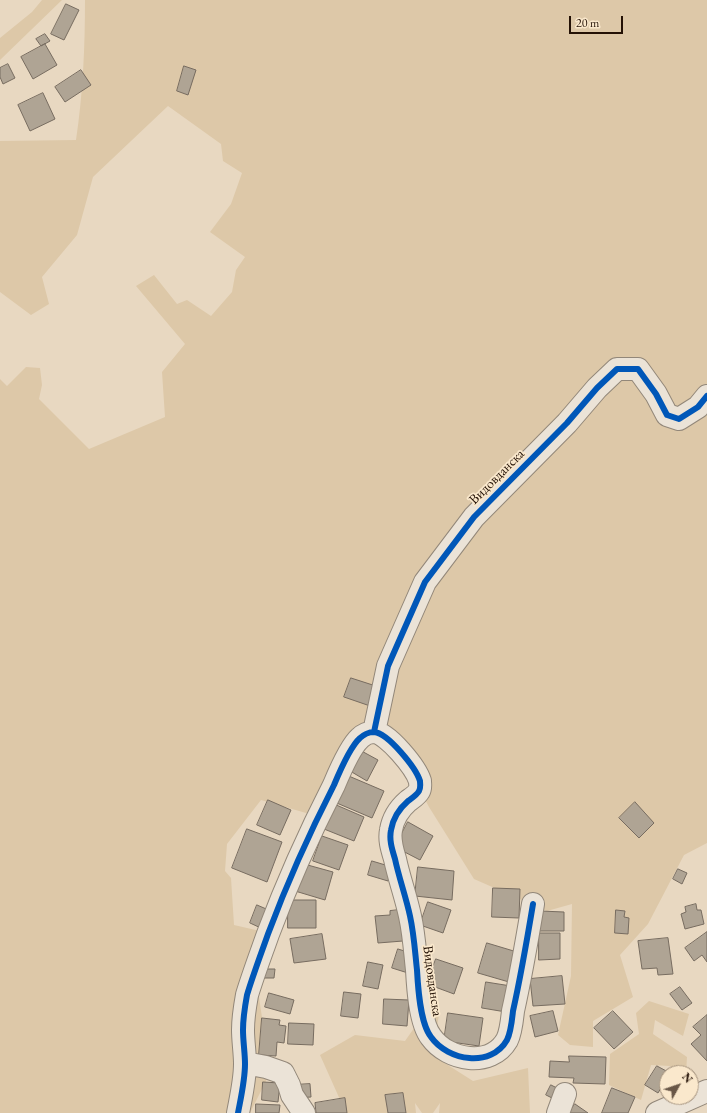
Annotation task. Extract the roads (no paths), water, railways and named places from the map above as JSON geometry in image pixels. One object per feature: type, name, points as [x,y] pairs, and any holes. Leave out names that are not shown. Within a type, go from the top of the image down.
[{"type":"street","name":"Видовданска","points":[[533,904],[523,966],[508,1038],[500,1048],[490,1055],[478,1059],[468,1059],[446,1050],[431,1038],[424,1020],[418,984],[411,919],[390,838],[391,829],[396,816],[404,804],[420,790],[421,784],[408,762],[396,747],[381,734],[374,732],[388,666],[425,582],[474,517],[567,424],[596,388],[617,369],[638,369],[656,394],[667,415],[679,419],[698,407],[707,396]]},
{"type":"street","points":[[238,1113],[245,1073],[243,1029],[244,1011],[248,994],[274,921],[295,866],[343,766],[358,740],[362,736],[374,732]]},
{"type":"street","points":[[245,1063],[266,1067],[283,1074],[289,1085],[290,1104],[304,1113]]},
{"type":"street","points":[[656,1113],[706,1091]]},
{"type":"street","points":[[698,1113],[706,1091]]}]
